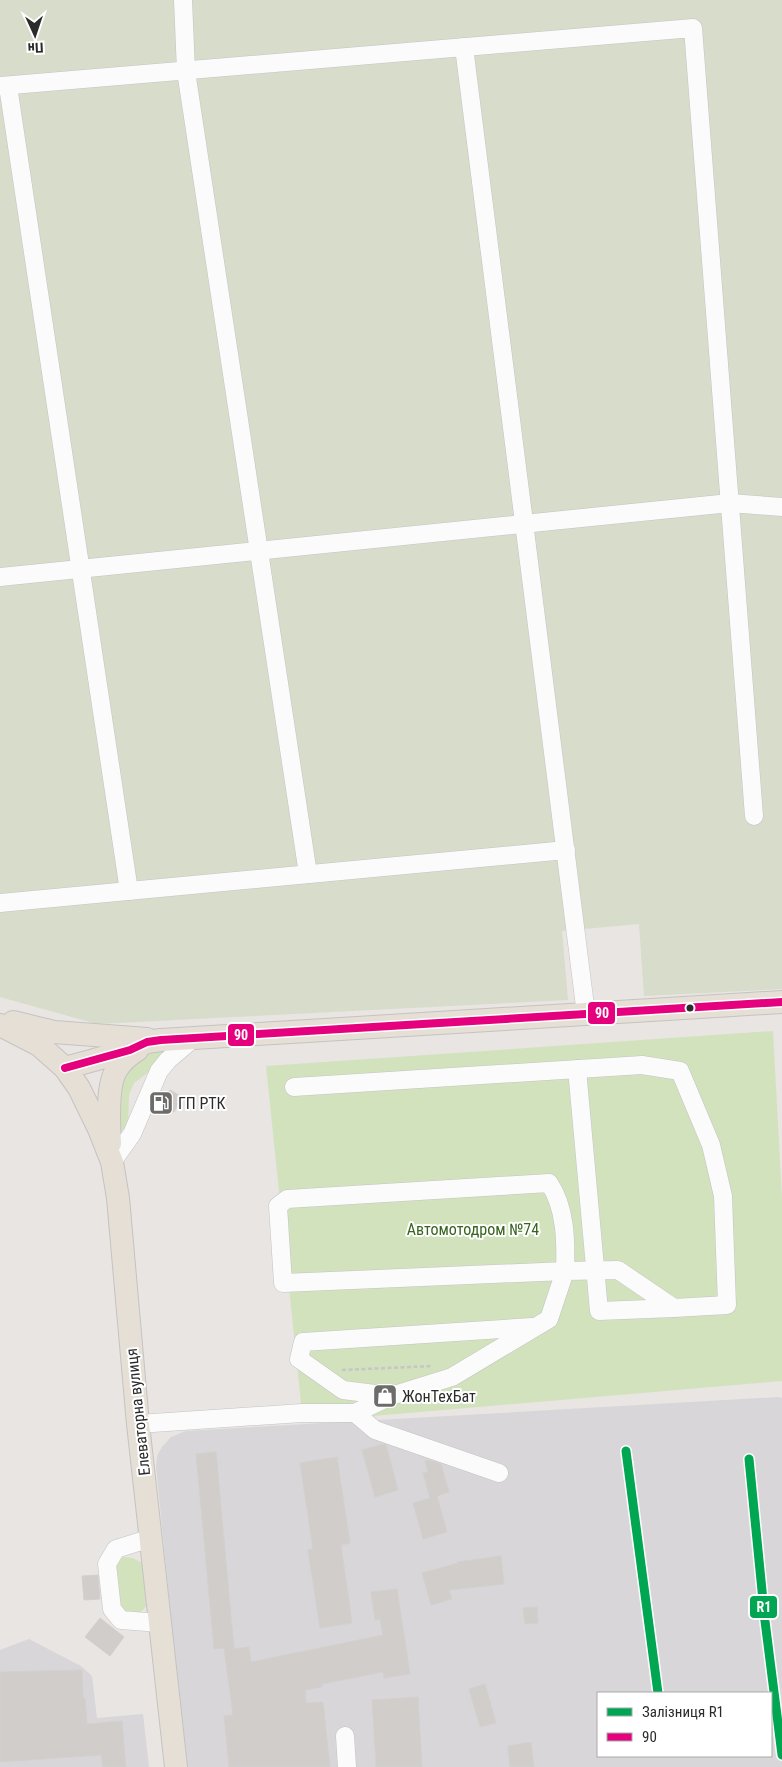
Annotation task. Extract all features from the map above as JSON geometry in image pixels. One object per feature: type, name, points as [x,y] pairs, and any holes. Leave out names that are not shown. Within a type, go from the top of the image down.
[{"type":"main road","points":[[65,1068],[130,1050],[147,1042],[161,1040],[782,1002]]},
{"type":"main road","points":[[0,1020],[54,1032],[161,1040]]},
{"type":"main road","name":"Елеваторна вулиця","points":[[0,1025],[39,1045],[65,1068],[89,1106],[112,1162],[118,1198],[138,1424],[176,1767]]},
{"type":"main road","points":[[112,1162],[109,1127],[114,1075],[117,1068],[131,1054],[161,1040]]},
{"type":"lane","points":[[183,0],[186,71],[308,874]]},
{"type":"lane","points":[[130,891],[81,568],[4,86],[693,28],[754,816]]},
{"type":"lane","points":[[464,48],[586,1014]]},
{"type":"lane","points":[[0,577],[730,503],[782,507]]},
{"type":"lane","points":[[0,903],[566,850]]},
{"type":"lane","points":[[112,1162],[132,1134],[159,1072],[168,1060],[196,1037]]},
{"type":"lane","points":[[294,1086],[642,1064],[680,1071],[711,1145],[723,1196],[727,1305],[599,1311],[577,1069]]},
{"type":"lane","points":[[138,1424],[302,1413],[355,1413],[391,1396],[452,1376],[549,1319],[565,1272],[566,1238],[556,1194],[549,1183],[287,1198],[278,1206],[283,1283],[565,1272],[595,1271],[618,1270],[674,1308]]},
{"type":"lane","points":[[391,1396],[342,1390],[299,1359],[303,1342],[535,1327]]},
{"type":"lane","points":[[355,1413],[375,1430],[499,1473]]},
{"type":"lane","points":[[151,1538],[116,1549],[107,1564],[112,1609],[120,1620],[160,1623]]},
{"type":"lane","points":[[345,1736],[347,1767]]},
{"type":"path","points":[[316,1371],[433,1366]]},
{"type":"shaded area","points":[[782,1398],[782,1767],[186,1767],[156,1467],[157,1456],[171,1437],[186,1431]]},
{"type":"shaded area","points":[[29,1639],[81,1666],[92,1676],[97,1718],[143,1714],[149,1767],[0,1767],[0,1650]]},
{"type":"green space","points":[[0,0],[782,0],[782,989],[644,996],[639,924],[562,931],[568,1000],[97,1024],[0,997]]},
{"type":"green space","name":"Автомотодром №74","points":[[773,1031],[782,1200],[782,1381],[303,1422],[266,1066]]},
{"type":"green space","points":[[183,1047],[134,1083],[129,1095],[128,1127],[120,1131],[117,1098],[129,1062],[148,1053]]},
{"type":"green space","points":[[124,1557],[143,1563],[146,1606],[141,1612],[132,1615],[121,1615],[114,1561]]},
{"type":"building","points":[[170,1090],[182,1097],[174,1112],[162,1106]]},
{"type":"building","points":[[383,1444],[386,1445],[398,1490],[375,1497],[362,1450]]},
{"type":"building","points":[[216,1452],[234,1649],[249,1647],[251,1662],[383,1635],[380,1619],[375,1620],[371,1592],[397,1589],[410,1674],[384,1678],[383,1672],[322,1684],[322,1687],[305,1690],[306,1703],[323,1702],[330,1767],[229,1767],[224,1716],[233,1715],[224,1648],[214,1649],[196,1454]]},
{"type":"building","points":[[337,1457],[350,1543],[341,1545],[352,1623],[320,1628],[308,1550],[313,1549],[300,1463]]},
{"type":"building","points":[[428,1460],[441,1464],[449,1492],[437,1496],[447,1532],[423,1539],[413,1503],[430,1498],[423,1473],[428,1472],[425,1461]]},
{"type":"building","points":[[501,1556],[504,1584],[449,1590],[452,1599],[431,1605],[422,1573],[457,1562]]},
{"type":"building","points":[[98,1575],[100,1599],[84,1600],[82,1576]]},
{"type":"building","points":[[537,1607],[538,1623],[525,1624],[523,1608]]},
{"type":"building","points":[[100,1618],[124,1637],[110,1656],[85,1637]]},
{"type":"building","points":[[82,1670],[83,1698],[85,1698],[87,1724],[122,1721],[126,1767],[103,1767],[101,1755],[0,1762],[0,1672]]},
{"type":"building","points":[[485,1684],[496,1723],[480,1727],[469,1689]]},
{"type":"building","points":[[418,1697],[422,1767],[376,1767],[372,1700]]},
{"type":"building","points":[[531,1742],[534,1767],[510,1767],[508,1746]]},
{"type":"rail line","name":"R1","points":[[626,1451],[658,1692]]},
{"type":"rail line","name":"R1","points":[[749,1459],[765,1621],[782,1755]]},
{"type":"transit line","name":"90","points":[[65,1068],[130,1050],[147,1042],[161,1040],[782,1002]]},
{"type":"place","name":"ГП РТК","points":[[161,1103]]},
{"type":"place","name":"ЖонТехБат","points":[[385,1396]]}]
